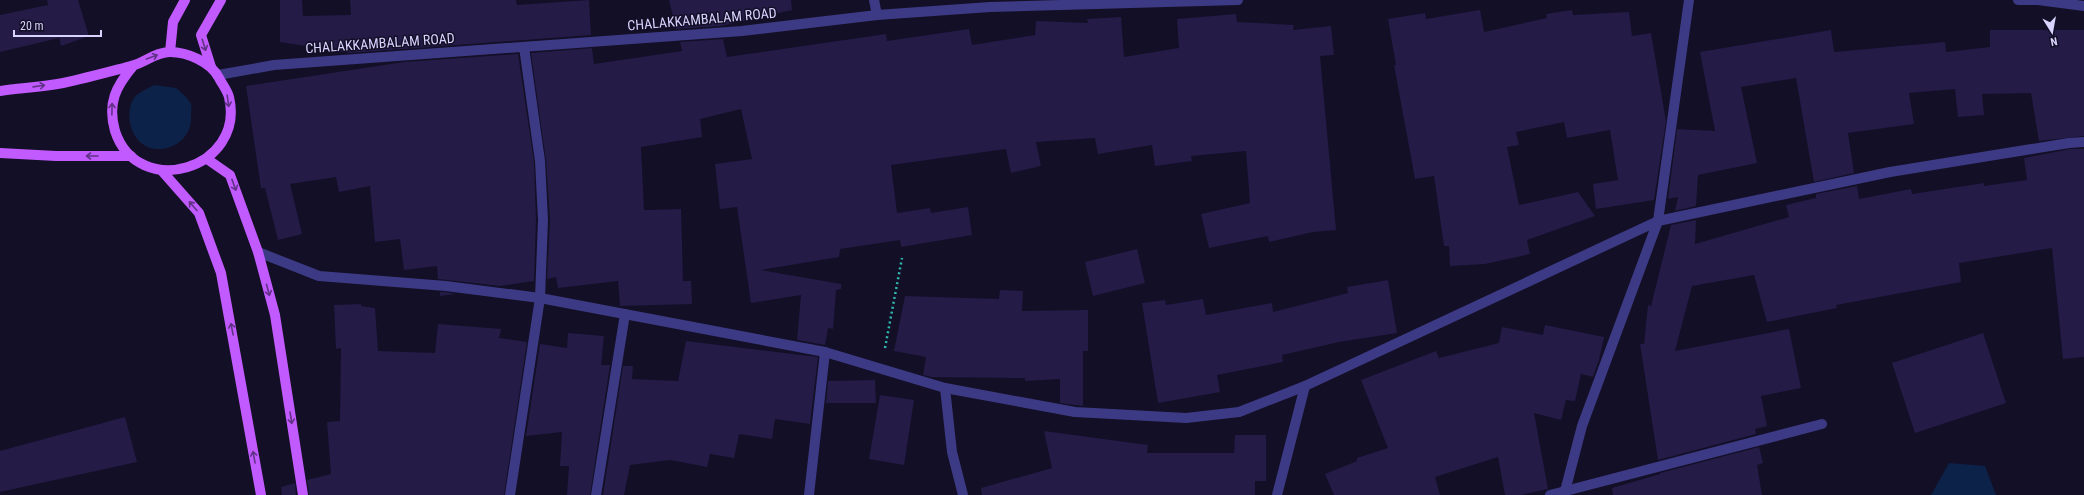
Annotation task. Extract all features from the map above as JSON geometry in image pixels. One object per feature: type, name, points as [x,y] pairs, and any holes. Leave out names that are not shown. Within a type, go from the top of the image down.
[{"type":"main road","points":[[170,52],[173,22],[186,0]]},
{"type":"main road","points":[[211,67],[201,35],[221,0]]},
{"type":"main road","points":[[0,91],[62,83],[134,65],[151,56],[170,52],[192,56],[211,67],[218,75],[229,96],[230,120],[223,142],[207,159],[185,169],[162,171],[146,165],[132,156],[118,140],[112,120],[113,100],[121,81],[134,65]]},
{"type":"main road","points":[[0,153],[56,156],[132,156]]},
{"type":"main road","points":[[207,159],[230,175],[258,252],[275,315],[303,495]]},
{"type":"main road","points":[[162,171],[199,213],[221,273],[261,495]]},
{"type":"street","points":[[874,0],[877,15]]},
{"type":"street","name":"CHALAKKAMBALAM ROAD","points":[[218,75],[274,65],[742,31],[877,15],[990,7],[1238,0]]},
{"type":"street","points":[[1565,492],[1582,426],[1658,221],[1689,0]]},
{"type":"street","points":[[2018,0],[2038,0],[2084,6]]},
{"type":"street","points":[[510,495],[540,298],[542,220],[540,161],[524,47]]},
{"type":"street","points":[[258,252],[319,276],[446,286],[540,298],[824,352],[945,388],[1075,412],[1186,418],[1239,412],[1305,386],[1658,221],[1890,172],[2069,143],[2084,142]]},
{"type":"street","points":[[596,495],[626,314]]},
{"type":"street","points":[[809,495],[824,352]]},
{"type":"street","points":[[1277,495],[1305,386]]},
{"type":"street","points":[[945,388],[952,452],[963,495]]},
{"type":"street","points":[[1550,495],[1822,424]]},
{"type":"path","points":[[882,369],[902,258]]},
{"type":"water","points":[[154,85],[176,88],[186,97],[191,105],[191,123],[186,135],[176,144],[163,149],[148,147],[141,143],[132,130],[130,122],[129,113],[134,98],[140,92]]},
{"type":"water","points":[[1949,463],[1985,466],[1996,495],[1931,495]]},
{"type":"building","points":[[47,0],[78,0],[89,36],[61,46],[59,38],[0,52],[0,15],[48,5]]},
{"type":"building","points":[[280,0],[302,0],[303,16],[351,15],[350,0],[516,0],[517,5],[589,0],[591,35],[350,53],[280,42]]},
{"type":"building","points":[[669,0],[791,0],[792,10],[721,26],[676,29]]},
{"type":"building","points":[[1480,10],[1484,32],[1547,18],[1546,14],[1572,10],[1573,15],[1629,12],[1632,36],[1651,33],[1666,121],[1654,200],[1596,209],[1593,184],[1618,180],[1610,130],[1567,138],[1564,122],[1516,132],[1519,145],[1507,147],[1519,205],[1578,192],[1595,216],[1527,240],[1530,254],[1485,264],[1450,266],[1449,246],[1444,246],[1434,176],[1415,179],[1394,65],[1396,65],[1388,19],[1425,13],[1426,19]]},
{"type":"building","points":[[1236,14],[1237,22],[1294,25],[1293,30],[1331,26],[1334,55],[1320,56],[1336,230],[1313,232],[1269,242],[1268,236],[1209,248],[1201,214],[1250,203],[1246,151],[1191,156],[1192,161],[1155,166],[1152,145],[1098,154],[1095,138],[1036,142],[1041,166],[1011,173],[1006,149],[891,165],[897,213],[930,208],[931,213],[968,207],[972,235],[901,247],[900,240],[840,249],[839,257],[761,270],[841,284],[841,289],[836,290],[833,329],[828,328],[825,345],[797,340],[801,295],[751,303],[737,207],[720,209],[715,164],[752,159],[741,109],[700,119],[702,137],[641,147],[644,210],[681,209],[683,281],[691,281],[692,304],[620,306],[618,281],[558,288],[556,277],[547,279],[550,220],[546,161],[531,53],[592,48],[594,64],[682,51],[680,42],[723,39],[727,57],[886,34],[887,41],[969,29],[972,45],[1035,35],[1036,21],[1088,23],[1087,19],[1121,17],[1124,57],[1179,48],[1177,19]]},
{"type":"building","points":[[1831,30],[1834,52],[1945,42],[1946,52],[1990,47],[1990,30],[2084,30],[2084,136],[2039,141],[2031,93],[1982,94],[1984,115],[1958,117],[1955,89],[1909,93],[1914,124],[1848,133],[1854,173],[1814,182],[1796,78],[1741,87],[1757,163],[1698,175],[1696,206],[1675,211],[1678,197],[1668,199],[1677,129],[1715,131],[1700,52]]},
{"type":"building","points":[[518,54],[534,162],[536,220],[534,281],[500,286],[438,279],[437,266],[404,270],[400,239],[375,242],[370,186],[339,192],[336,177],[290,184],[302,234],[278,240],[265,188],[261,188],[246,86],[404,62]]},
{"type":"building","points":[[2070,149],[2084,149],[2084,357],[2063,359],[2052,248],[1959,263],[1961,282],[1836,305],[1837,308],[1767,322],[1754,275],[1692,286],[1675,351],[1789,329],[1801,388],[1761,396],[1767,426],[1755,429],[1756,434],[1658,460],[1640,344],[1644,344],[1648,305],[1651,306],[1671,225],[1696,220],[1695,244],[1789,217],[1786,205],[1816,198],[1816,194],[1857,186],[1859,199],[1911,189],[1912,194],[1984,183],[1984,186],[2027,180],[2024,158]]},
{"type":"building","points":[[1137,249],[1145,283],[1093,296],[1085,262]]},
{"type":"building","points":[[1388,280],[1397,333],[1339,342],[1282,355],[1283,362],[1217,375],[1220,392],[1158,403],[1142,303],[1165,300],[1166,305],[1203,299],[1206,315],[1272,303],[1273,312],[1348,293],[1347,287]]},
{"type":"building","points":[[1000,290],[1023,291],[1022,311],[1088,310],[1088,351],[1083,351],[1083,406],[1060,403],[1060,379],[1025,381],[1025,378],[931,377],[923,375],[926,357],[894,351],[905,296],[999,299]]},
{"type":"building","points":[[440,292],[445,292],[455,294],[440,296]]},
{"type":"building","points":[[361,304],[361,306],[375,308],[378,351],[435,353],[438,324],[501,329],[499,338],[527,342],[504,495],[309,495],[307,480],[331,474],[327,422],[340,421],[341,348],[336,349],[334,305]]},
{"type":"building","points":[[1545,325],[1604,337],[1599,360],[1593,377],[1581,374],[1575,401],[1566,400],[1561,420],[1534,413],[1548,489],[1521,495],[1505,495],[1498,457],[1435,477],[1440,495],[1334,495],[1325,474],[1357,461],[1357,458],[1388,448],[1361,380],[1436,351],[1439,358],[1499,343],[1502,327],[1543,335]]},
{"type":"building","points":[[568,333],[604,336],[601,365],[610,365],[590,495],[567,495],[569,466],[560,466],[562,432],[526,436],[540,344],[567,348]]},
{"type":"building","points":[[1983,333],[2006,403],[1915,433],[1892,363]]},
{"type":"building","points":[[686,341],[818,357],[810,424],[775,419],[772,439],[739,434],[734,458],[710,454],[707,467],[670,460],[630,465],[624,495],[603,495],[623,366],[633,366],[632,379],[678,381]]},
{"type":"building","points":[[875,380],[876,403],[826,403],[828,381]]},
{"type":"building","points":[[880,395],[914,400],[904,465],[869,459]]},
{"type":"building","points":[[125,417],[137,462],[0,492],[0,451]]},
{"type":"building","points":[[1044,431],[1148,445],[1147,453],[1234,453],[1235,435],[1266,435],[1266,481],[1255,481],[1255,495],[982,495],[981,488],[1052,468]]},
{"type":"building","points":[[1759,447],[1763,463],[1757,465],[1762,495],[1613,495],[1612,488],[1660,473]]},
{"type":"building","points":[[295,483],[296,495],[282,495],[281,487]]}]
